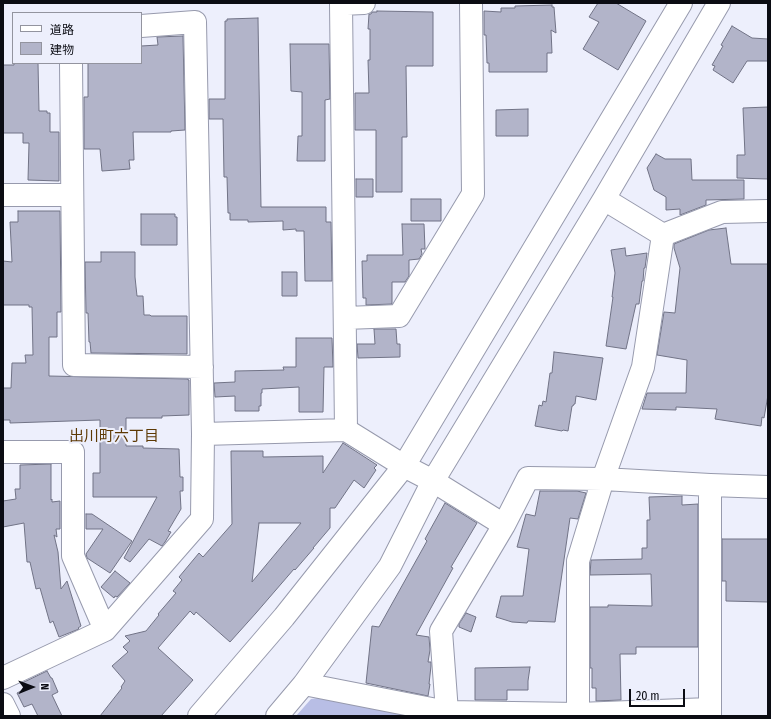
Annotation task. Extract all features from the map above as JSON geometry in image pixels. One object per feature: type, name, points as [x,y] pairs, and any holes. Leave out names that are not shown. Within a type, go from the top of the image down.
[{"type":"street","points":[[346,430],[341,4],[364,3]]},
{"type":"street","points":[[345,318],[399,316],[473,194],[471,3]]},
{"type":"street","points":[[199,716],[284,617],[404,466],[681,3]]},
{"type":"street","points":[[277,716],[304,684],[390,566],[433,481],[604,199],[720,3]]},
{"type":"street","points":[[3,678],[105,630],[202,519],[203,434],[196,22],[142,26]]},
{"type":"street","points":[[71,64],[74,365],[202,367]]},
{"type":"street","points":[[3,195],[72,195]]},
{"type":"street","points":[[604,199],[663,235]]},
{"type":"street","points":[[663,235],[722,212],[768,211]]},
{"type":"street","points":[[578,715],[578,561],[603,480],[643,367],[663,235]]},
{"type":"street","points":[[203,434],[346,430],[504,525]]},
{"type":"street","points":[[3,452],[73,452],[73,556],[105,630]]},
{"type":"street","points":[[447,712],[441,631],[504,525],[528,478],[768,487]]},
{"type":"street","points":[[304,684],[447,712],[578,715],[710,713],[710,485]]},
{"type":"street","points":[[3,704],[9,716]]},
{"type":"shaded area","points":[[318,698],[409,716],[296,716],[311,699]]},
{"type":"building","points":[[598,3],[616,3],[646,21],[618,70],[583,49],[599,22],[589,17]]},
{"type":"building","points":[[552,5],[552,7],[554,7],[556,33],[551,30],[552,53],[547,53],[547,72],[489,72],[489,63],[487,63],[486,35],[484,35],[484,11],[501,12],[501,8],[515,8],[515,6]]},
{"type":"building","points":[[377,11],[433,12],[433,66],[406,66],[407,137],[402,137],[402,192],[376,192],[376,130],[355,130],[355,93],[369,93],[369,14]]},
{"type":"building","points":[[258,18],[261,207],[326,207],[326,222],[331,222],[332,281],[305,281],[304,231],[296,231],[296,229],[283,230],[283,221],[248,222],[248,220],[230,220],[230,213],[228,213],[227,177],[224,177],[223,119],[209,119],[209,99],[225,99],[225,21],[227,21],[227,19]]},
{"type":"building","points":[[732,26],[752,38],[768,39],[768,61],[747,61],[733,83],[713,70],[715,66],[712,65]]},
{"type":"building","points":[[183,36],[185,130],[171,132],[133,132],[134,160],[129,160],[130,169],[102,171],[100,149],[84,149],[84,97],[88,97],[88,64],[142,64],[142,46],[158,45],[157,37]]},
{"type":"building","points":[[290,44],[329,44],[330,99],[325,100],[325,161],[297,161],[298,136],[302,136],[302,92],[291,91]]},
{"type":"building","points":[[38,64],[39,111],[47,111],[47,113],[50,113],[50,132],[59,132],[59,181],[28,180],[29,143],[23,143],[23,133],[3,133],[3,65]]},
{"type":"building","points":[[768,107],[768,179],[737,178],[737,155],[745,155],[743,108]]},
{"type":"building","points":[[528,109],[528,136],[496,136],[496,110]]},
{"type":"building","points":[[656,154],[665,159],[691,159],[692,180],[744,180],[744,199],[706,200],[706,205],[680,215],[680,209],[666,210],[666,197],[654,190],[647,168]]},
{"type":"building","points":[[356,179],[373,179],[373,197],[356,197]]},
{"type":"building","points":[[411,199],[441,199],[441,221],[411,221]]},
{"type":"building","points":[[18,211],[60,211],[61,312],[57,312],[57,337],[49,337],[49,376],[189,380],[189,415],[162,416],[162,418],[126,418],[126,446],[179,449],[180,477],[183,477],[183,491],[180,491],[181,509],[168,531],[171,532],[165,542],[162,546],[149,539],[130,562],[124,558],[157,497],[93,497],[93,473],[100,473],[100,420],[10,423],[10,420],[3,420],[3,388],[11,388],[12,363],[26,363],[25,355],[33,355],[32,307],[29,307],[29,305],[3,305],[3,261],[12,262],[10,222],[18,222]]},
{"type":"building","points":[[141,214],[175,214],[175,217],[177,217],[177,245],[141,245]]},
{"type":"building","points":[[402,224],[424,224],[425,249],[421,249],[422,254],[419,259],[409,260],[409,276],[405,282],[392,282],[392,304],[366,305],[366,298],[363,298],[362,261],[367,261],[367,255],[403,255]]},
{"type":"building","points":[[726,228],[731,264],[768,264],[768,395],[761,426],[715,419],[717,409],[676,407],[676,410],[642,409],[647,393],[686,393],[687,360],[657,355],[664,312],[675,313],[680,268],[674,244],[709,230]]},
{"type":"building","points":[[625,248],[626,256],[647,253],[639,304],[636,304],[626,349],[606,346],[615,273],[611,250]]},
{"type":"building","points":[[101,252],[135,252],[137,296],[143,296],[144,315],[187,316],[187,354],[91,353],[88,313],[86,313],[85,262],[101,262]]},
{"type":"building","points":[[282,272],[297,272],[297,296],[282,296]]},
{"type":"building","points":[[374,329],[396,329],[397,344],[400,344],[400,357],[358,358],[357,344],[375,344]]},
{"type":"building","points":[[296,338],[332,338],[333,367],[324,367],[323,412],[299,412],[299,387],[262,389],[261,406],[259,406],[259,411],[235,411],[235,396],[215,397],[214,383],[235,382],[235,371],[284,370],[283,367],[296,367]]},
{"type":"building","points":[[554,352],[603,358],[596,400],[576,396],[575,404],[572,406],[568,431],[535,426],[539,405],[542,406],[543,401],[546,402],[550,373],[552,373]]},
{"type":"building","points":[[343,443],[377,465],[374,468],[376,470],[364,488],[354,480],[335,508],[330,508],[330,528],[295,570],[294,569],[230,642],[196,612],[194,615],[190,611],[158,648],[193,680],[161,716],[100,716],[122,688],[121,687],[125,681],[112,666],[128,652],[123,647],[130,641],[125,636],[146,631],[176,593],[173,591],[182,580],[179,577],[199,553],[203,557],[232,524],[231,451],[263,451],[263,457],[323,456],[323,473]],"holes":[[[259,523],[301,523],[252,582]]]},
{"type":"building","points":[[51,464],[51,500],[52,499],[52,502],[60,501],[60,529],[56,529],[57,537],[54,535],[58,552],[61,589],[67,581],[81,626],[78,628],[79,629],[59,637],[53,621],[50,623],[40,588],[36,589],[30,562],[27,562],[24,523],[3,527],[3,501],[16,499],[15,489],[20,489],[20,465]]},
{"type":"building","points":[[540,491],[577,491],[586,493],[578,519],[570,518],[555,622],[512,622],[496,617],[501,596],[523,596],[529,549],[517,547],[526,514],[535,516]]},
{"type":"building","points":[[682,496],[682,505],[698,504],[698,647],[636,647],[636,654],[620,654],[621,700],[596,701],[596,688],[592,688],[592,668],[590,668],[590,607],[608,607],[608,605],[652,606],[651,574],[590,575],[591,560],[642,559],[642,548],[647,548],[647,520],[650,520],[649,497]]},
{"type":"building","points":[[445,503],[477,523],[451,567],[453,568],[416,635],[429,637],[430,650],[428,662],[431,662],[431,666],[428,696],[366,683],[372,626],[379,627],[427,541],[425,539]]},
{"type":"building","points":[[86,514],[92,514],[132,541],[110,573],[87,558],[86,554],[103,529],[86,529]]},
{"type":"building","points":[[722,539],[768,539],[768,602],[726,601],[726,581],[722,581]]},
{"type":"building","points":[[115,571],[130,583],[117,597],[115,596],[114,598],[101,587]]},
{"type":"building","points":[[466,613],[476,617],[471,632],[459,627],[459,624]]},
{"type":"building","points":[[530,667],[528,690],[507,690],[507,700],[475,700],[475,668]]},
{"type":"building","points":[[47,671],[58,692],[52,695],[62,716],[38,716],[32,704],[24,707],[17,693],[25,689],[22,683]]},
{"type":"district","name":"出川町六丁目","points":[[114,437]]}]
